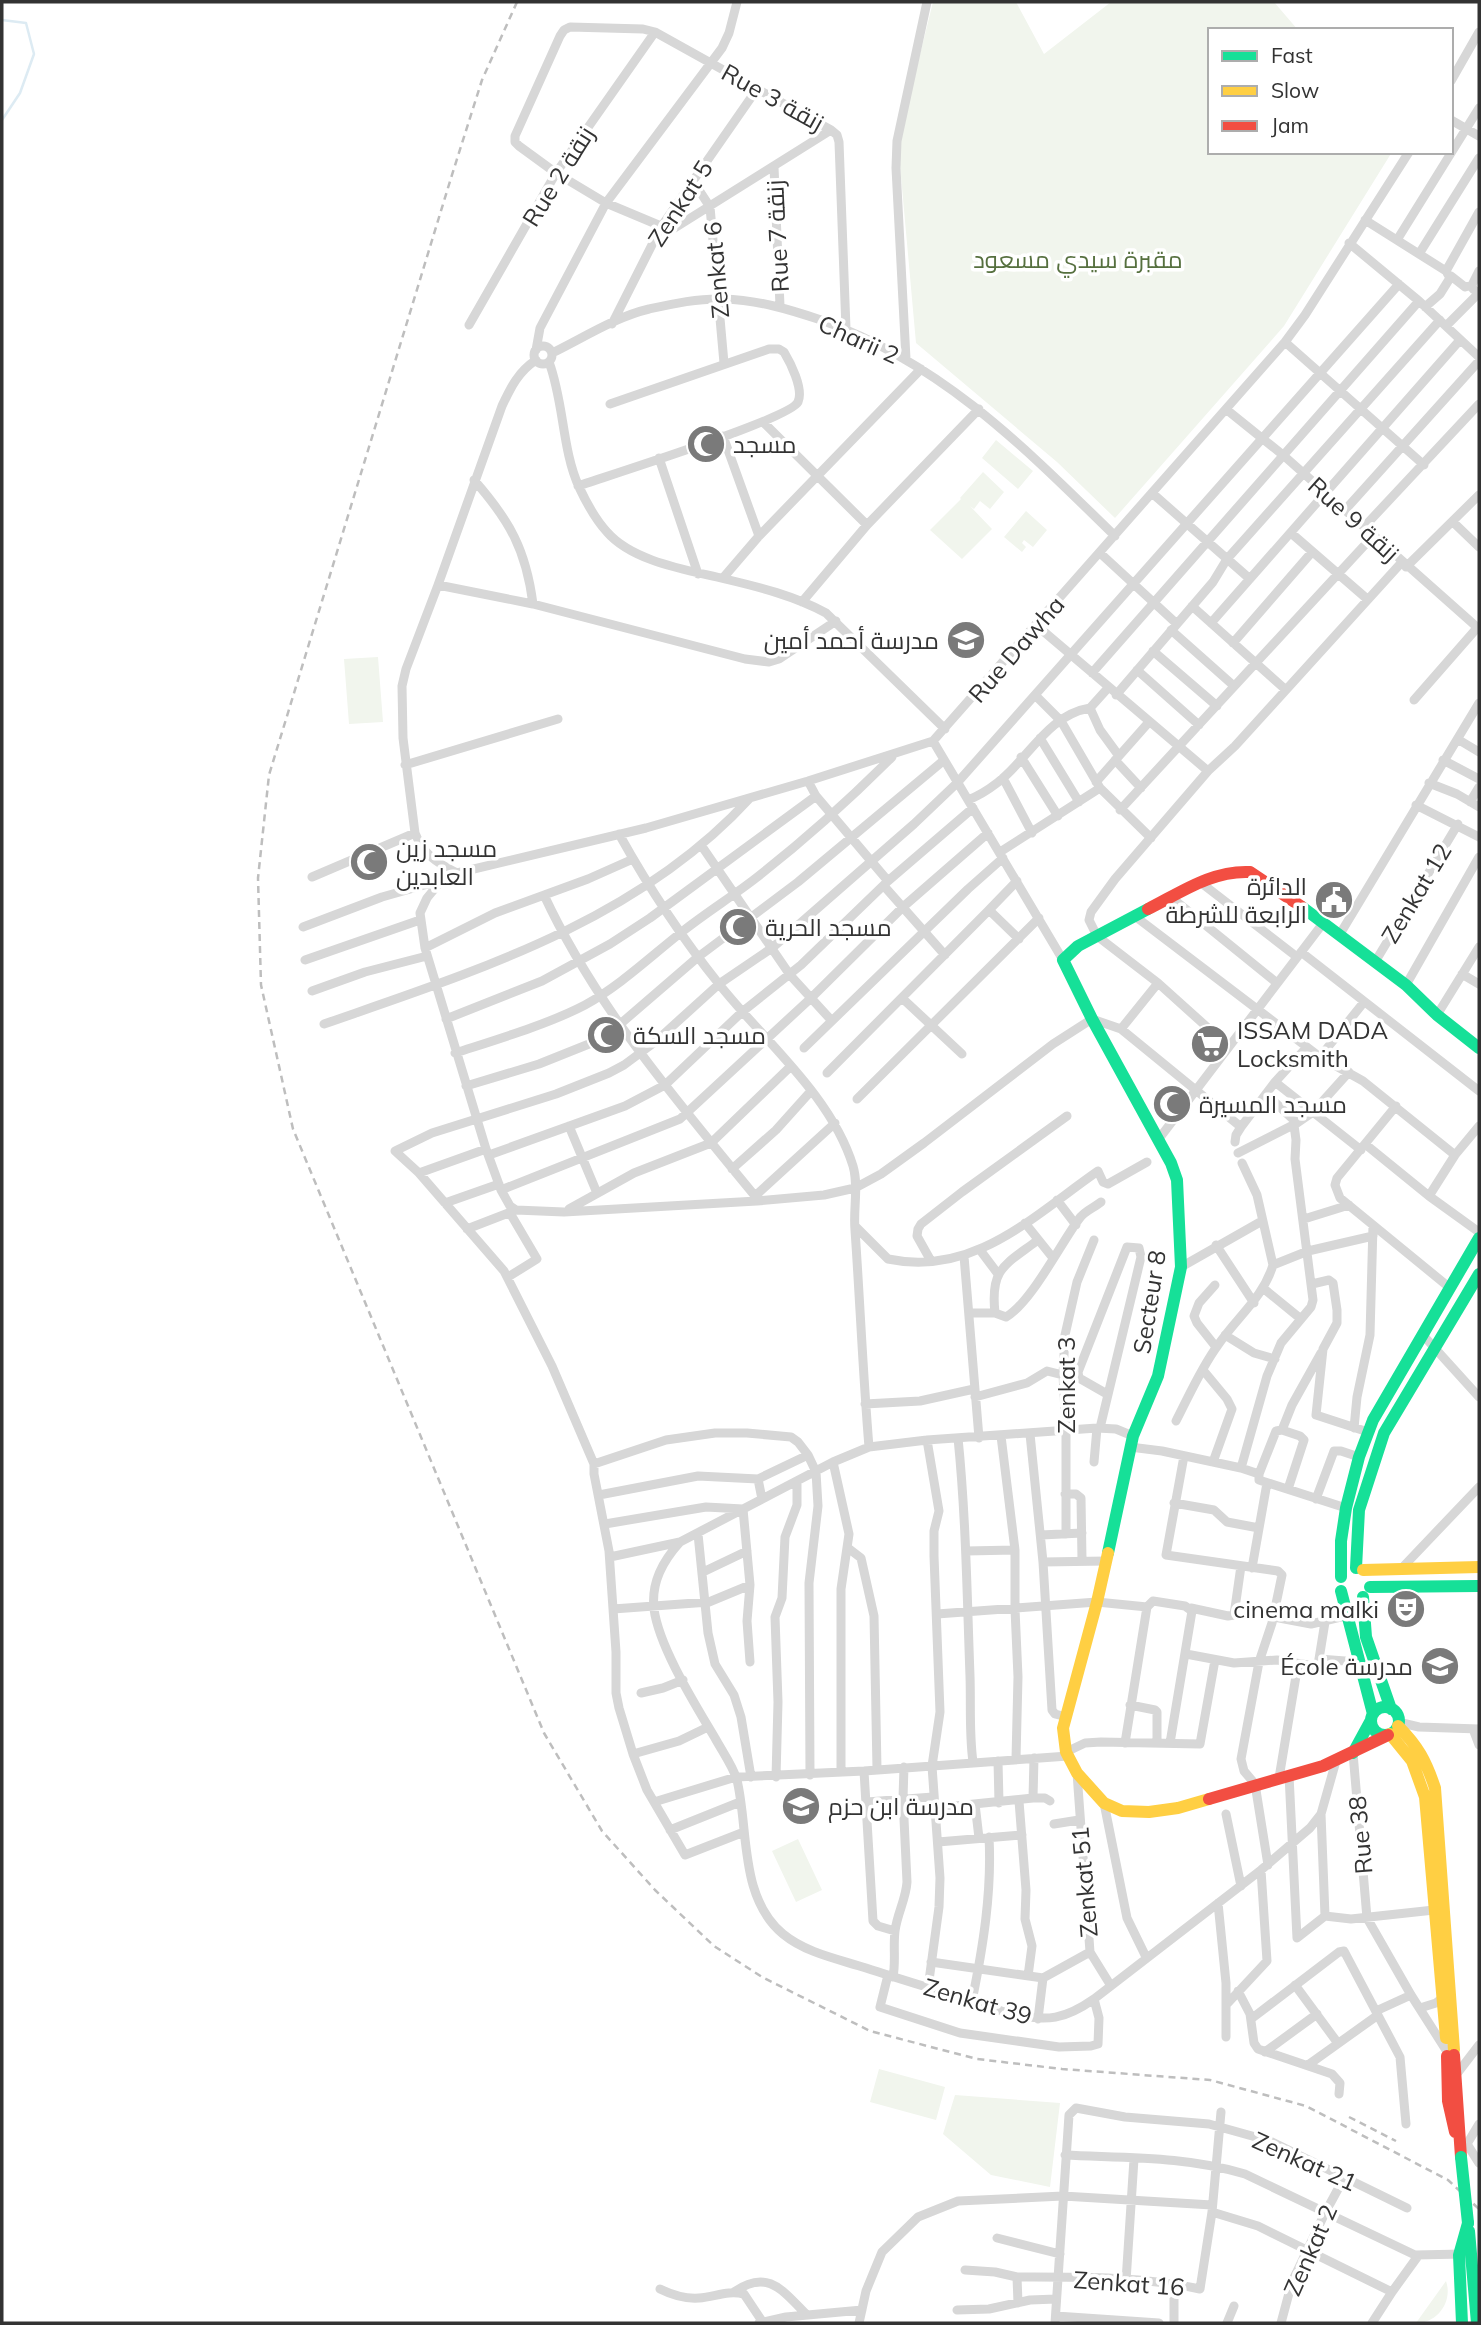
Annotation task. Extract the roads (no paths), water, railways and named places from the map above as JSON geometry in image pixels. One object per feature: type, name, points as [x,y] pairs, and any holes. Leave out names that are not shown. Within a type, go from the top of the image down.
[{"type":"main road","points":[[1063,960],[1078,946],[1200,882],[1218,874],[1250,872],[1340,934],[1406,985],[1479,1048]]},
{"type":"main road","name":"Secteur 8","points":[[1063,960],[1171,1163],[1177,1180],[1181,1267],[1158,1376],[1131,1441],[1097,1602],[1063,1728],[1067,1754]]},
{"type":"main road","points":[[1463,2150],[1450,2110],[1441,1847],[1435,1788],[1417,1745],[1394,1729],[1376,1732],[1370,1697],[1345,1616],[1341,1591],[1341,1541],[1359,1457],[1378,1409],[1479,1238]]},
{"type":"main road","points":[[1462,2323],[1468,2223],[1463,2150],[1456,2075],[1441,1999],[1425,1797],[1412,1761],[1394,1729],[1397,1715],[1391,1709],[1366,1637],[1369,1577],[1360,1569],[1359,1510],[1389,1422],[1479,1274]]},
{"type":"main road","points":[[1341,1577],[1347,1570],[1360,1569],[1399,1571],[1479,1567]]},
{"type":"main road","points":[[1341,1591],[1349,1598],[1367,1592],[1479,1586]]},
{"type":"main road","points":[[1353,1753],[1372,1717],[1379,1709],[1391,1709]]},
{"type":"main road","points":[[1067,1754],[1077,1773],[1104,1803],[1122,1811],[1149,1812],[1178,1808],[1336,1761],[1394,1729]]},
{"type":"main road","points":[[1465,2254],[1478,2323]]},
{"type":"street","points":[[550,357],[541,364],[536,355],[540,328],[606,203],[711,62],[729,33],[737,2]]},
{"type":"street","points":[[906,359],[895,168],[897,141],[927,2]]},
{"type":"street","name":"Rue 3 زنقة","points":[[556,173],[519,146],[515,142],[515,136],[564,30],[570,27],[643,29],[655,32],[711,62],[837,135],[846,329]]},
{"type":"street","name":"Rue 2 زنقة","points":[[469,325],[556,173],[655,32]]},
{"type":"street","points":[[1453,78],[1478,37]]},
{"type":"street","name":"Zenkat 5","points":[[612,324],[661,227],[757,89]]},
{"type":"street","points":[[1453,150],[1479,108]]},
{"type":"street","points":[[1453,121],[1479,135]]},
{"type":"street","points":[[556,173],[606,203],[664,229],[673,229],[831,130]]},
{"type":"street","name":"Rue Dawha","points":[[303,927],[457,873],[619,834],[750,798],[933,741],[1285,342],[1408,154]]},
{"type":"street","points":[[1397,240],[1451,154]]},
{"type":"street","points":[[1419,254],[1479,158]]},
{"type":"street","name":"Rue 7 زنقة","points":[[774,167],[780,306]]},
{"type":"street","name":"Zenkat 6","points":[[693,181],[710,207],[724,363]]},
{"type":"street","points":[[1092,673],[1341,391],[1422,304],[1440,294],[1479,212]]},
{"type":"street","points":[[1365,220],[1448,273],[1465,287],[1472,285],[1479,271]]},
{"type":"street","points":[[1345,510],[1479,356],[1349,243]]},
{"type":"street","points":[[744,1832],[685,1855],[654,1802],[633,1754],[616,1693],[610,1558],[594,1464],[552,1366],[508,1277],[419,1173],[395,1151],[432,1133],[590,1082],[616,1070],[641,1053],[719,984],[772,948],[957,783],[1399,284]]},
{"type":"street","points":[[1116,695],[1216,579],[1227,559],[1302,473],[1443,323],[1479,293],[1472,285]]},
{"type":"street","name":"Charii 2","points":[[550,357],[630,315],[649,310],[720,299],[780,306],[846,329],[921,369],[979,409],[1115,536]]},
{"type":"street","points":[[1211,623],[1460,340]]},
{"type":"street","points":[[1285,342],[1424,465]]},
{"type":"street","points":[[457,873],[431,858],[415,833],[405,765],[401,719],[402,686],[497,418],[515,379],[545,346],[560,399],[578,486],[608,534],[634,552],[802,602],[826,613],[945,729]]},
{"type":"street","points":[[578,486],[763,422],[798,402],[799,389],[784,352],[769,349],[610,404]]},
{"type":"street","points":[[723,578],[759,536],[921,369]]},
{"type":"street","points":[[1364,527],[1479,404]]},
{"type":"street","points":[[802,602],[867,525],[979,409]]},
{"type":"street","name":"Rue 9 زنقة","points":[[1227,410],[1283,455],[1478,629]]},
{"type":"street","points":[[763,422],[867,525]]},
{"type":"street","points":[[723,436],[759,536]]},
{"type":"street","points":[[659,458],[698,573]]},
{"type":"street","points":[[474,480],[506,519],[517,540],[527,569],[533,604]]},
{"type":"street","points":[[1152,493],[1250,579]]},
{"type":"street","points":[[1228,1046],[1158,983],[1097,936],[1089,920],[1091,912],[1115,879],[1208,771],[1286,690],[1366,598],[1453,522],[1479,495]]},
{"type":"street","points":[[1453,522],[1479,547]]},
{"type":"street","points":[[1291,533],[1366,598]]},
{"type":"street","points":[[1120,810],[1374,535]]},
{"type":"street","points":[[1233,643],[1312,552]]},
{"type":"street","points":[[1100,553],[1153,601],[1174,627],[1234,687]]},
{"type":"street","points":[[438,585],[533,604],[746,659],[769,662],[802,645],[836,621]]},
{"type":"street","points":[[1192,606],[1286,690]]},
{"type":"street","points":[[1036,625],[1208,771]]},
{"type":"street","points":[[1413,699],[1478,629]]},
{"type":"street","points":[[1153,651],[1217,706]]},
{"type":"street","points":[[1137,670],[1199,725]]},
{"type":"street","points":[[419,1173],[569,1126],[635,1102],[665,1085],[742,1012],[790,975],[970,804],[1003,778],[1040,738],[1061,721],[1082,709],[1090,708],[1108,688]]},
{"type":"street","points":[[1035,695],[1061,721],[1098,785],[1120,810],[1151,838]]},
{"type":"street","points":[[1340,934],[1479,703]]},
{"type":"street","points":[[1090,708],[1117,758],[1140,788]]},
{"type":"street","points":[[405,765],[558,719]]},
{"type":"street","points":[[1470,719],[1479,724]]},
{"type":"street","points":[[804,1048],[1001,855],[1080,802],[1098,785],[1117,758],[1149,722]]},
{"type":"street","points":[[1040,738],[1080,802]]},
{"type":"street","points":[[1459,740],[1479,752]]},
{"type":"street","name":"Secteur 8","points":[[933,741],[1063,960]]},
{"type":"street","points":[[455,1053],[561,1015],[600,995],[734,895],[832,816],[895,754]]},
{"type":"street","points":[[1021,757],[1058,816]]},
{"type":"street","points":[[1443,760],[1479,779]]},
{"type":"street","points":[[466,1086],[593,1044],[620,1025],[698,957],[851,839],[943,761]]},
{"type":"street","points":[[1003,778],[1032,833]]},
{"type":"street","points":[[808,781],[816,796],[871,861],[903,907],[945,955]]},
{"type":"street","points":[[1429,783],[1475,805],[1479,787]]},
{"type":"street","points":[[446,1020],[506,997],[579,962],[664,908],[816,796]]},
{"type":"street","points":[[324,1024],[436,984],[562,934],[648,885],[724,826],[750,798]]},
{"type":"street","points":[[1416,805],[1479,837]]},
{"type":"street","name":"Zenkat 12","points":[[1375,962],[1458,824]]},
{"type":"street","points":[[312,877],[415,833]]},
{"type":"street","points":[[445,1203],[582,1158],[655,1130],[686,1114],[744,1057],[810,999],[903,907],[988,833]]},
{"type":"street","points":[[619,834],[648,885],[698,957],[811,1091],[835,1124],[852,1163],[869,1447]]},
{"type":"street","points":[[701,845],[790,975],[832,1021]]},
{"type":"street","points":[[1406,985],[1479,858]]},
{"type":"street","points":[[312,991],[426,952],[495,913],[633,859]]},
{"type":"street","points":[[442,880],[424,903],[420,920],[426,952],[487,1152],[500,1187],[537,1259],[508,1277]]},
{"type":"street","points":[[827,1073],[1017,881]]},
{"type":"street","points":[[1200,882],[1364,1002],[1479,1091]]},
{"type":"street","points":[[544,895],[562,934],[620,1025],[686,1114],[756,1198]]},
{"type":"street","points":[[1172,898],[1277,983]]},
{"type":"street","points":[[989,910],[1019,939]]},
{"type":"street","points":[[1136,917],[1320,1057],[1349,1072],[1396,1106],[1455,1154]]},
{"type":"street","points":[[857,1099],[1039,918]]},
{"type":"street","points":[[305,960],[420,920]]},
{"type":"street","points":[[1158,1140],[1324,922]]},
{"type":"street","points":[[1437,1014],[1478,953]]},
{"type":"street","points":[[1462,974],[1479,984]]},
{"type":"street","points":[[1121,1028],[1158,983]]},
{"type":"street","points":[[902,999],[962,1054]]},
{"type":"street","points":[[1320,1057],[1364,1002]]},
{"type":"street","points":[[467,1229],[513,1211],[564,1212],[824,1195],[855,1188],[881,1174],[1053,1044],[1092,1018],[1121,1028],[1241,1127]]},
{"type":"street","points":[[1235,1142],[1241,1127],[1275,1082],[1307,1047]]},
{"type":"street","points":[[564,1212],[634,1173],[711,1143],[790,1068]]},
{"type":"street","points":[[1238,1153],[1296,1124],[1313,1112],[1349,1072]]},
{"type":"street","points":[[1275,1082],[1479,1232]]},
{"type":"street","points":[[732,1169],[776,1130],[811,1091]]},
{"type":"street","points":[[1241,1468],[1261,1394],[1284,1338],[1311,1307],[1312,1284],[1295,1159],[1296,1124],[1266,1094]]},
{"type":"street","points":[[1396,1106],[1337,1178],[1335,1185],[1340,1198],[1450,1288]]},
{"type":"street","points":[[931,1261],[917,1236],[919,1226],[961,1192],[1067,1116]]},
{"type":"street","points":[[756,1198],[835,1124]]},
{"type":"street","points":[[569,1126],[597,1193]]},
{"type":"street","points":[[1429,1196],[1455,1154],[1479,1126]]},
{"type":"street","points":[[855,1226],[888,1259],[931,1261],[964,1256],[980,1250],[1025,1223],[1098,1171],[1103,1182],[1108,1184],[1147,1162]]},
{"type":"street","points":[[1176,1422],[1216,1347],[1254,1303],[1273,1265],[1257,1195],[1242,1163]]},
{"type":"street","points":[[1056,1200],[1076,1225]]},
{"type":"street","points":[[970,1313],[995,1313],[1006,1317],[1011,1314],[1031,1290],[1081,1216],[1101,1202]]},
{"type":"street","points":[[1304,1219],[1349,1205]]},
{"type":"street","points":[[1181,1267],[1262,1221]]},
{"type":"street","points":[[1025,1223],[1053,1258]]},
{"type":"street","points":[[1354,1428],[1357,1397],[1370,1335],[1373,1225]]},
{"type":"street","points":[[1273,1265],[1308,1251],[1374,1236]]},
{"type":"street","points":[[995,1313],[994,1286],[998,1274],[1038,1240]]},
{"type":"street","name":"Zenkat 3","points":[[1066,1534],[1063,1375],[1067,1318],[1077,1282],[1094,1240]]},
{"type":"street","points":[[1216,1245],[1254,1303]]},
{"type":"street","points":[[1094,1462],[1098,1428],[1107,1394],[1141,1257],[1138,1247],[1127,1247],[1078,1368],[1079,1378],[1107,1394]]},
{"type":"street","points":[[980,1250],[998,1274]]},
{"type":"street","points":[[964,1256],[979,1438]]},
{"type":"street","points":[[1282,1430],[1292,1405],[1336,1323],[1335,1286],[1329,1280],[1312,1284]]},
{"type":"street","points":[[1215,1285],[1199,1303],[1194,1316],[1216,1347]]},
{"type":"street","points":[[1263,1288],[1301,1319]]},
{"type":"street","points":[[1422,1334],[1478,1393]]},
{"type":"street","points":[[1225,1335],[1254,1353],[1275,1359]]},
{"type":"street","points":[[1323,1349],[1316,1415],[1368,1432]]},
{"type":"street","points":[[1203,1370],[1232,1409],[1213,1462]]},
{"type":"street","points":[[865,1404],[920,1401],[974,1393],[1027,1383],[1047,1371],[1063,1375]]},
{"type":"street","points":[[610,1558],[680,1542],[797,1483],[832,1462],[869,1447],[927,1440],[1115,1429],[1131,1441],[1158,1450],[1259,1474]]},
{"type":"street","points":[[1288,1489],[1304,1440],[1282,1430],[1276,1431],[1259,1480],[1346,1508]]},
{"type":"street","points":[[594,1464],[666,1440],[715,1433],[791,1437],[808,1455],[816,1472],[818,1514],[809,1584],[810,1775]]},
{"type":"street","points":[[1030,1434],[1044,1562],[1052,1710],[1055,1714],[1067,1717]]},
{"type":"street","points":[[1001,1436],[1015,1550],[1018,1677],[1016,1759]]},
{"type":"street","points":[[958,1438],[966,1551],[972,1762]]},
{"type":"street","points":[[927,1440],[939,1511],[934,1531],[940,1712],[932,1766],[938,1842],[939,1907],[928,1988]]},
{"type":"street","points":[[1316,1499],[1334,1451],[1359,1457]]},
{"type":"street","points":[[599,1495],[698,1476],[758,1479],[808,1455]]},
{"type":"street","points":[[1184,1456],[1166,1555],[1279,1571],[1282,1582],[1259,1662],[1241,1759],[1244,1771],[1255,1784],[1265,1868],[1267,1961],[1226,2005]]},
{"type":"street","points":[[832,1462],[846,1515],[848,1548],[841,1589],[841,1772]]},
{"type":"street","points":[[758,1479],[762,1499]]},
{"type":"street","points":[[776,1776],[778,1689],[775,1617],[782,1598],[785,1536],[796,1505],[797,1483]]},
{"type":"street","points":[[1252,1568],[1267,1483]]},
{"type":"street","points":[[1399,1571],[1479,1487]]},
{"type":"street","points":[[1065,1494],[1076,1494],[1081,1498],[1082,1560]]},
{"type":"street","points":[[1174,1503],[1214,1510],[1227,1522],[1259,1528]]},
{"type":"street","points":[[605,1524],[706,1507],[743,1509]]},
{"type":"street","points":[[743,1509],[750,1585],[747,1621],[750,1662]]},
{"type":"street","points":[[1041,1535],[1082,1533]]},
{"type":"street","points":[[698,1534],[712,1653],[720,1673],[734,1695],[749,1754],[751,1777]]},
{"type":"street","points":[[680,1542],[657,1576],[653,1605],[660,1633],[736,1777]]},
{"type":"street","points":[[848,1548],[861,1558],[874,1616],[877,1769]]},
{"type":"street","points":[[966,1551],[1015,1550]]},
{"type":"street","points":[[703,1572],[747,1551]]},
{"type":"street","points":[[1044,1562],[1106,1561]]},
{"type":"street","points":[[1125,1743],[1147,1607],[1153,1601],[1234,1615],[1241,1566]]},
{"type":"street","points":[[612,1609],[705,1602],[750,1585]]},
{"type":"street","points":[[937,1614],[1097,1602],[1147,1607]]},
{"type":"street","points":[[1170,1743],[1192,1617],[1191,1608]]},
{"type":"street","points":[[1274,1617],[1311,1625],[1345,1616]]},
{"type":"street","points":[[1186,1654],[1243,1664],[1277,1660],[1314,1666],[1318,1664],[1325,1622]]},
{"type":"street","points":[[1319,1659],[1358,1662]]},
{"type":"street","points":[[654,1802],[736,1777],[810,1775],[1034,1758],[1067,1754],[1085,1743],[1200,1744],[1215,1660]]},
{"type":"street","points":[[1298,1664],[1284,1776],[1293,1844],[1297,1938],[1325,1916],[1346,1919],[1434,1910]]},
{"type":"street","points":[[641,1693],[683,1680]]},
{"type":"street","points":[[1130,1705],[1157,1712],[1157,1743]]},
{"type":"street","points":[[633,1754],[679,1741],[708,1727]]},
{"type":"street","points":[[1394,1729],[1476,1729],[1479,1745]]},
{"type":"street","name":"Rue 38","points":[[1353,1753],[1367,1917]]},
{"type":"street","points":[[1033,1798],[1034,1758]]},
{"type":"street","points":[[998,1760],[999,1803]]},
{"type":"street","name":"Zenkat 39","points":[[1325,1916],[1321,1814],[1336,1761]]},
{"type":"street","points":[[904,1767],[907,1882],[895,1931],[890,1976],[880,2007],[960,2033],[1059,2047],[1091,2046],[1098,2044],[1099,2018],[1094,1999]]},
{"type":"street","points":[[864,1771],[873,1921],[878,1926],[895,1931]]},
{"type":"street","name":"Zenkat 51","points":[[1077,1773],[1090,1952],[1111,1986]]},
{"type":"street","name":"Zenkat 39","points":[[736,1777],[754,1887],[772,1924],[802,1946],[1013,2015],[1038,2019],[1068,2015],[1094,1999],[1265,1868],[1293,1844],[1321,1814]]},
{"type":"street","points":[[867,1802],[933,1797]]},
{"type":"street","points":[[935,1808],[1033,1798],[1051,1801]]},
{"type":"street","points":[[1019,1801],[1026,1890],[1025,1919],[1032,1946],[1028,1976]]},
{"type":"street","points":[[670,1830],[740,1802]]},
{"type":"street","points":[[1104,1803],[1127,1917],[1146,1957]]},
{"type":"street","points":[[972,2001],[979,1969],[990,1879],[984,1838],[975,1804]]},
{"type":"street","points":[[1226,1814],[1241,1886]]},
{"type":"street","points":[[1054,1824],[1079,1820]]},
{"type":"street","points":[[938,1842],[1022,1835]]},
{"type":"street","points":[[1218,1903],[1226,2038]]},
{"type":"street","points":[[1367,1917],[1411,1995],[1450,2052]]},
{"type":"street","points":[[1251,2019],[1339,1952],[1344,1951],[1402,2062],[1406,2124]]},
{"type":"street","points":[[931,1962],[1043,1978],[1090,1952]]},
{"type":"street","points":[[1038,2019],[1043,1978]]},
{"type":"street","points":[[1295,1985],[1337,2042]]},
{"type":"street","points":[[1238,1991],[1251,2019],[1254,2042],[1258,2049],[1337,2077],[1340,2084],[1339,2094]]},
{"type":"street","points":[[1308,2065],[1377,2013],[1411,1995]]},
{"type":"street","points":[[1420,2008],[1441,1999]]},
{"type":"street","points":[[1265,2052],[1317,2014]]},
{"type":"street","points":[[1456,2075],[1479,2045]]},
{"type":"street","name":"Zenkat 21","points":[[1065,2155],[1069,2115],[1076,2108],[1116,2116],[1220,2127],[1277,2144],[1407,2208]]},
{"type":"street","points":[[1212,2208],[1221,2112]]},
{"type":"street","points":[[1479,2124],[1463,2150],[1479,2163]]},
{"type":"street","points":[[1159,2323],[1056,2320],[1065,2155],[1180,2161],[1217,2166],[1245,2174],[1418,2256],[1465,2254]]},
{"type":"street","points":[[1126,2281],[1134,2159]]},
{"type":"street","name":"Zenkat 2","points":[[1281,2323],[1289,2289],[1344,2178]]},
{"type":"street","points":[[859,2323],[866,2291],[882,2252],[918,2217],[958,2201],[1063,2196],[1212,2208],[1251,2223],[1391,2292]]},
{"type":"street","name":"Zenkat 16","points":[[965,2270],[1017,2277],[1126,2281],[1200,2288],[1212,2208]]},
{"type":"street","points":[[997,2238],[1060,2254]]},
{"type":"street","points":[[1372,2323],[1418,2256]]},
{"type":"street","points":[[1017,2277],[1018,2303]]},
{"type":"street","points":[[660,2289],[673,2296],[698,2298],[734,2292],[754,2281],[766,2281],[783,2291],[807,2315]]},
{"type":"street","points":[[1174,2284],[1174,2323]]},
{"type":"street","points":[[734,2292],[744,2294],[761,2322],[862,2309]]},
{"type":"street","points":[[957,2310],[989,2309],[1030,2300],[1056,2299]]},
{"type":"street","points":[[1227,2323],[1234,2306]]},
{"type":"waterway","points":[[2,20],[26,23],[34,54],[20,93],[2,120]]},
{"type":"railway","points":[[517,2],[482,80],[269,775],[258,878],[261,985],[293,1129],[544,1733],[602,1831],[655,1890],[714,1946],[762,1977],[870,2031],[977,2059],[1062,2069],[1210,2080],[1306,2106],[1448,2180],[1479,2209]]},
{"type":"railway","points":[[1349,2117],[1396,2141]]},
{"type":"place","name":"مسجد","points":[[706,444]]},
{"type":"place","name":"مدرسة أحمد أمين","points":[[966,640]]},
{"type":"place","name":"مسجد زين العابدين","points":[[369,862]]},
{"type":"place","name":"الدائرة الرابعة للشرطة","points":[[1334,900]]},
{"type":"place","name":"مسجد الحرية","points":[[738,927]]},
{"type":"place","name":"مسجد السكة","points":[[606,1035]]},
{"type":"place","name":"ISSAM DADA Locksmith","points":[[1210,1044]]},
{"type":"place","name":"مسجد المسيرة","points":[[1172,1104]]},
{"type":"place","name":"cinema malki","points":[[1406,1609]]},
{"type":"place","name":"École مدرسة","points":[[1440,1666]]},
{"type":"place","name":"مدرسة ابن حزم","points":[[801,1806]]},
{"type":"park label","name":"مقبرة سيدي مسعود","points":[[1078,259]]}]
